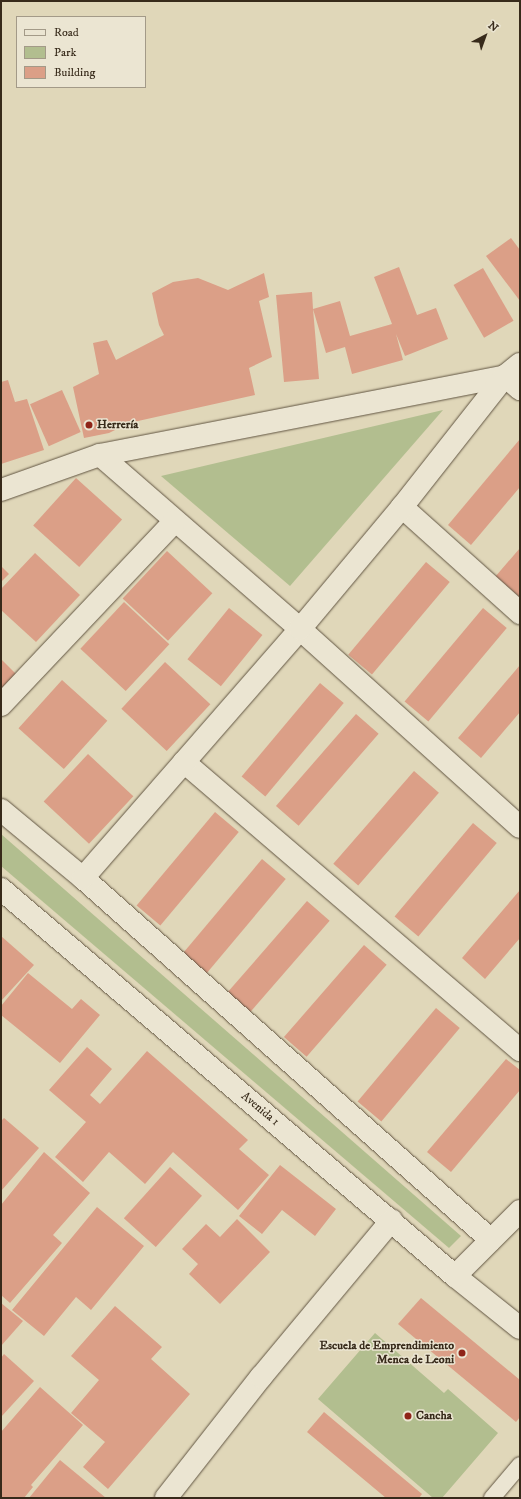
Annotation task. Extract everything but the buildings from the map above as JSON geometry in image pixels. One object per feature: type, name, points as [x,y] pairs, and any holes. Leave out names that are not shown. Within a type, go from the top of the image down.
[{"type":"street","points":[[1,490],[100,455],[515,376]]},
{"type":"street","points":[[83,878],[300,629],[515,376]]},
{"type":"street","points":[[100,455],[300,629],[520,827]]},
{"type":"street","points":[[402,508],[520,613]]},
{"type":"street","points":[[1,705],[175,521]]},
{"type":"street","points":[[184,762],[520,1050]]},
{"type":"street","points":[[1,810],[83,878],[491,1240]]},
{"type":"street","name":"Avenida 1","points":[[1,889],[392,1220],[455,1276],[520,1328]]},
{"type":"street","points":[[455,1276],[520,1211]]},
{"type":"street","points":[[166,1498],[261,1377],[392,1220]]},
{"type":"lane","points":[[492,1498],[520,1465]]},
{"type":"green space","points":[[443,410],[290,586],[161,476]]},
{"type":"green space","points":[[1,834],[461,1236],[449,1248],[1,866]]},
{"type":"green space","name":"Cancha","points":[[375,1333],[444,1393],[448,1389],[498,1433],[442,1498],[433,1498],[318,1399]]},
{"type":"place","name":"Herrería","points":[[89,425]]},
{"type":"place","name":"Escuela de Emprendimiento Menca de Leoni","points":[[462,1353]]},
{"type":"place","name":"Cancha","points":[[408,1416]]}]
